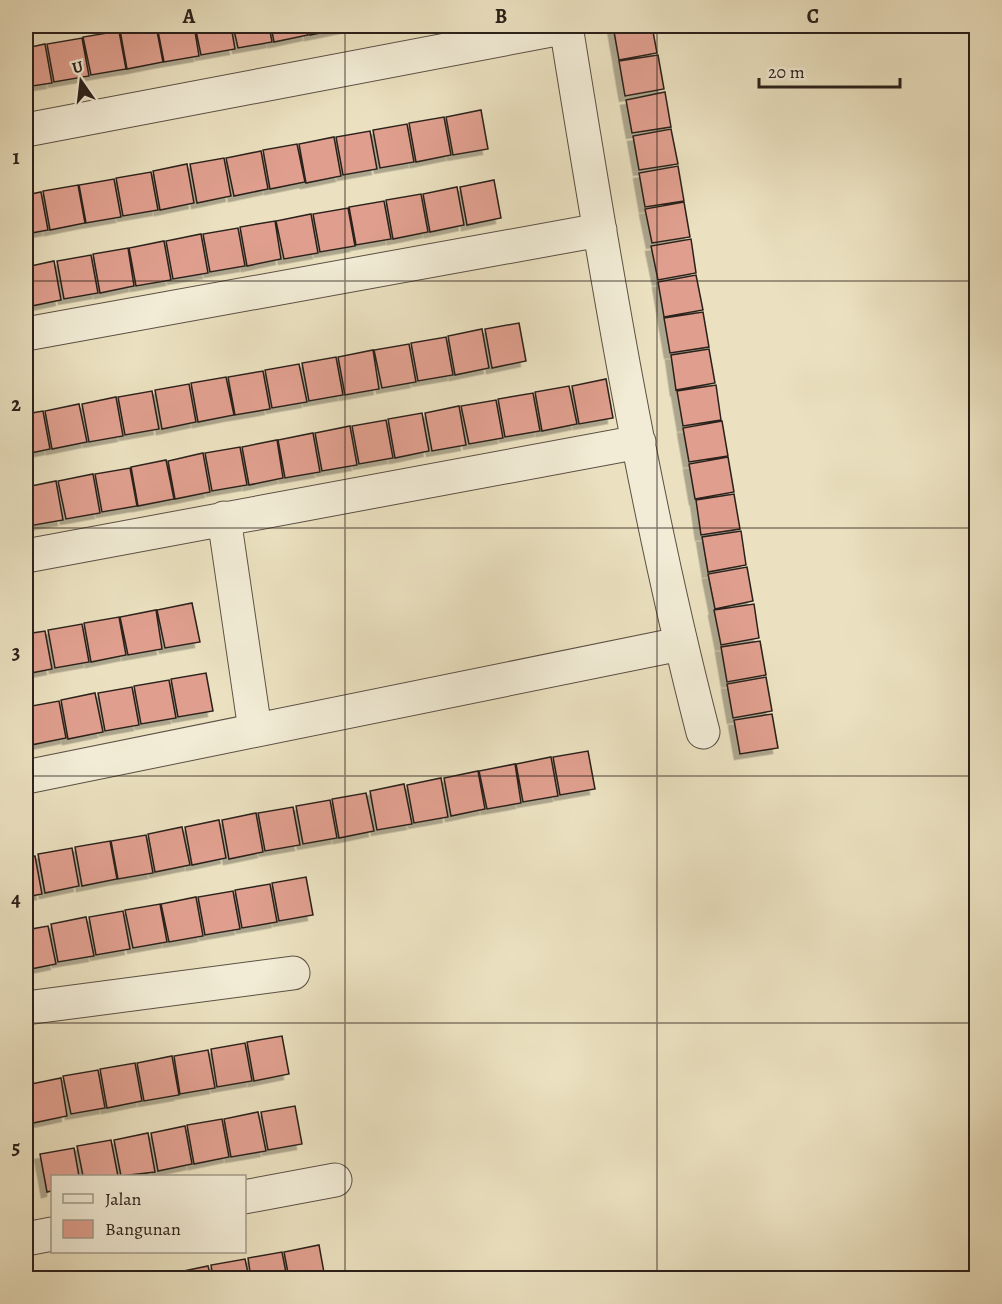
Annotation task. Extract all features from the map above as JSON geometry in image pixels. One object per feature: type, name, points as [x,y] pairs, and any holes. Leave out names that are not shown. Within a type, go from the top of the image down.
[{"type":"street","points":[[26,130],[566,26],[639,442],[680,644],[703,732]]},
{"type":"street","points":[[26,334],[600,230]]},
{"type":"street","points":[[26,556],[639,442]]},
{"type":"street","points":[[224,518],[255,730]]},
{"type":"street","points":[[26,777],[680,644]]},
{"type":"street","points":[[26,1008],[293,973]]},
{"type":"street","points":[[246,1197],[335,1180]]},
{"type":"street","points":[[26,1239],[51,1234]]},
{"type":"building","points":[[156,26],[163,62],[127,69],[120,30]]},
{"type":"building","points":[[157,26],[194,26],[199,56],[164,62]]},
{"type":"building","points":[[195,26],[231,26],[235,49],[201,55]]},
{"type":"building","points":[[233,26],[269,26],[272,42],[238,48]]},
{"type":"building","points":[[271,26],[306,26],[308,35],[274,42]]},
{"type":"building","points":[[309,26],[344,26],[345,28],[310,35]]},
{"type":"building","points":[[613,26],[652,26],[657,53],[619,60]]},
{"type":"building","points":[[119,31],[126,69],[91,75],[83,37]]},
{"type":"building","points":[[82,38],[89,76],[54,82],[47,44]]},
{"type":"building","points":[[45,44],[52,83],[26,87],[26,48]]},
{"type":"building","points":[[658,55],[664,89],[625,96],[619,61]]},
{"type":"building","points":[[665,92],[671,127],[632,133],[626,100]]},
{"type":"building","points":[[481,110],[488,149],[453,155],[446,117]]},
{"type":"building","points":[[444,117],[451,155],[416,162],[409,123]]},
{"type":"building","points":[[407,124],[414,162],[380,168],[373,130]]},
{"type":"building","points":[[671,129],[678,164],[639,170],[633,136]]},
{"type":"building","points":[[370,131],[377,169],[343,175],[336,137]]},
{"type":"building","points":[[334,137],[341,176],[306,183],[299,144]]},
{"type":"building","points":[[297,144],[305,182],[270,189],[263,150]]},
{"type":"building","points":[[261,151],[268,189],[234,196],[226,158]]},
{"type":"building","points":[[224,158],[231,196],[197,203],[190,164]]},
{"type":"building","points":[[187,164],[194,203],[160,210],[153,171]]},
{"type":"building","points":[[678,166],[684,201],[645,207],[639,173]]},
{"type":"building","points":[[151,172],[158,210],[123,216],[116,178]]},
{"type":"building","points":[[114,179],[121,217],[86,223],[79,185]]},
{"type":"building","points":[[494,180],[501,218],[467,225],[460,187]]},
{"type":"building","points":[[78,185],[85,223],[50,230],[43,191]]},
{"type":"building","points":[[457,187],[464,225],[430,232],[423,194]]},
{"type":"building","points":[[41,192],[48,230],[26,234],[26,195]]},
{"type":"building","points":[[421,194],[428,232],[393,239],[386,200]]},
{"type":"building","points":[[384,201],[391,239],[356,245],[349,207]]},
{"type":"building","points":[[684,202],[690,237],[652,243],[645,209]]},
{"type":"building","points":[[348,208],[355,246],[320,252],[313,214]]},
{"type":"building","points":[[311,214],[318,253],[284,259],[276,221]]},
{"type":"building","points":[[275,221],[281,259],[247,266],[240,227]]},
{"type":"building","points":[[238,228],[245,266],[210,272],[203,234]]},
{"type":"building","points":[[201,234],[208,273],[173,279],[166,241]]},
{"type":"building","points":[[691,239],[696,273],[658,280],[651,246]]},
{"type":"building","points":[[164,241],[171,280],[136,286],[129,248]]},
{"type":"building","points":[[128,248],[134,286],[100,293],[93,254]]},
{"type":"building","points":[[91,255],[98,293],[64,299],[57,261]]},
{"type":"building","points":[[54,261],[61,300],[27,307],[26,267]]},
{"type":"building","points":[[696,275],[703,310],[664,317],[658,282]]},
{"type":"building","points":[[703,312],[709,347],[670,353],[664,318]]},
{"type":"building","points":[[519,323],[526,361],[492,368],[485,329]]},
{"type":"building","points":[[482,329],[489,368],[455,375],[448,336]]},
{"type":"building","points":[[446,337],[453,375],[418,381],[411,343]]},
{"type":"building","points":[[409,344],[416,382],[382,388],[374,350]]},
{"type":"building","points":[[709,349],[715,383],[676,390],[671,355]]},
{"type":"building","points":[[373,350],[379,389],[345,395],[338,357]]},
{"type":"building","points":[[336,357],[343,395],[309,401],[302,363]]},
{"type":"building","points":[[299,364],[307,402],[272,408],[265,370]]},
{"type":"building","points":[[263,371],[270,409],[235,415],[228,377]]},
{"type":"building","points":[[226,377],[234,415],[198,422],[191,383]]},
{"type":"building","points":[[606,379],[613,418],[579,424],[572,386]]},
{"type":"building","points":[[189,384],[196,422],[162,429],[155,390]]},
{"type":"building","points":[[716,385],[721,420],[683,426],[677,391]]},
{"type":"building","points":[[569,386],[577,424],[542,431],[535,392]]},
{"type":"building","points":[[152,391],[159,429],[125,435],[118,397]]},
{"type":"building","points":[[533,393],[540,431],[505,437],[498,399]]},
{"type":"building","points":[[116,397],[123,436],[89,442],[82,404]]},
{"type":"building","points":[[496,400],[503,438],[469,444],[461,406]]},
{"type":"building","points":[[79,404],[87,442],[52,449],[45,411]]},
{"type":"building","points":[[459,406],[466,445],[432,451],[425,413]]},
{"type":"building","points":[[43,411],[50,449],[26,454],[26,414]]},
{"type":"building","points":[[422,413],[429,451],[395,458],[388,419]]},
{"type":"building","points":[[386,420],[393,458],[359,464],[352,426]]},
{"type":"building","points":[[722,421],[728,456],[689,462],[683,428]]},
{"type":"building","points":[[350,426],[357,465],[322,471],[315,433]]},
{"type":"building","points":[[313,433],[320,472],[285,478],[278,440]]},
{"type":"building","points":[[277,440],[283,478],[249,485],[242,447]]},
{"type":"building","points":[[240,447],[247,485],[212,491],[205,453]]},
{"type":"building","points":[[203,453],[210,492],[175,499],[168,461]]},
{"type":"building","points":[[728,457],[734,492],[695,499],[689,464]]},
{"type":"building","points":[[166,460],[174,499],[138,506],[131,467]]},
{"type":"building","points":[[130,468],[137,506],[102,512],[95,474]]},
{"type":"building","points":[[93,474],[100,513],[66,519],[58,481]]},
{"type":"building","points":[[56,481],[63,520],[29,526],[26,487]]},
{"type":"building","points":[[734,494],[740,529],[701,535],[696,500]]},
{"type":"building","points":[[741,531],[746,565],[708,572],[702,537]]},
{"type":"building","points":[[747,567],[753,601],[715,609],[708,574]]},
{"type":"building","points":[[192,603],[200,642],[165,648],[157,610]]},
{"type":"building","points":[[754,604],[759,638],[721,645],[714,610]]},
{"type":"building","points":[[156,610],[162,649],[128,655],[120,617]]},
{"type":"building","points":[[119,617],[126,655],[91,662],[84,623]]},
{"type":"building","points":[[82,624],[89,662],[55,668],[48,630]]},
{"type":"building","points":[[45,631],[52,669],[26,674],[26,634]]},
{"type":"building","points":[[760,641],[766,675],[727,682],[721,647]]},
{"type":"building","points":[[206,673],[213,711],[178,717],[171,679]]},
{"type":"building","points":[[766,677],[772,711],[733,718],[727,684]]},
{"type":"building","points":[[169,680],[176,718],[141,724],[134,686]]},
{"type":"building","points":[[132,687],[139,725],[105,731],[98,693]]},
{"type":"building","points":[[95,693],[103,732],[68,739],[61,700]]},
{"type":"building","points":[[59,701],[66,738],[31,745],[26,707]]},
{"type":"building","points":[[772,714],[778,748],[740,754],[734,720]]},
{"type":"building","points":[[588,751],[595,789],[560,795],[553,757]]},
{"type":"building","points":[[551,757],[558,796],[523,802],[516,764]]},
{"type":"building","points":[[515,764],[521,803],[487,809],[479,771]]},
{"type":"building","points":[[478,771],[485,809],[451,816],[444,778]]},
{"type":"building","points":[[441,778],[448,817],[414,823],[407,785]]},
{"type":"building","points":[[404,784],[412,824],[377,830],[370,791]]},
{"type":"building","points":[[366,793],[374,831],[339,838],[332,799]]},
{"type":"building","points":[[330,800],[337,838],[303,844],[296,806]]},
{"type":"building","points":[[293,807],[300,845],[265,851],[258,813]]},
{"type":"building","points":[[256,813],[263,852],[229,859],[222,820]]},
{"type":"building","points":[[219,820],[226,858],[192,865],[185,827]]},
{"type":"building","points":[[182,827],[190,865],[155,872],[148,834]]},
{"type":"building","points":[[146,835],[153,873],[118,879],[111,841]]},
{"type":"building","points":[[110,841],[117,879],[82,886],[75,847]]},
{"type":"building","points":[[72,848],[79,886],[45,893],[38,854]]},
{"type":"building","points":[[35,856],[42,894],[26,897],[26,857]]},
{"type":"building","points":[[306,877],[313,915],[279,921],[272,883]]},
{"type":"building","points":[[270,884],[277,922],[242,928],[235,890]]},
{"type":"building","points":[[233,891],[240,929],[205,935],[198,897]]},
{"type":"building","points":[[196,897],[203,936],[169,942],[161,904]]},
{"type":"building","points":[[160,904],[167,942],[133,948],[125,910]]},
{"type":"building","points":[[123,911],[130,949],[96,955],[89,917]]},
{"type":"building","points":[[86,917],[94,956],[58,962],[51,924]]},
{"type":"building","points":[[48,926],[56,964],[26,970],[26,930]]},
{"type":"building","points":[[282,1036],[289,1074],[254,1081],[247,1042]]},
{"type":"building","points":[[245,1043],[252,1081],[217,1087],[211,1049]]},
{"type":"building","points":[[208,1050],[215,1088],[180,1094],[174,1056]]},
{"type":"building","points":[[172,1056],[179,1095],[144,1101],[137,1063]]},
{"type":"building","points":[[135,1063],[142,1101],[107,1108],[100,1069]]},
{"type":"building","points":[[98,1070],[105,1108],[71,1114],[63,1076]]},
{"type":"building","points":[[61,1078],[67,1116],[33,1123],[26,1085]]},
{"type":"building","points":[[295,1106],[302,1144],[268,1150],[261,1112]]},
{"type":"building","points":[[258,1112],[266,1151],[231,1157],[224,1119]]},
{"type":"building","points":[[222,1119],[229,1157],[194,1164],[187,1125]]},
{"type":"building","points":[[185,1126],[192,1164],[158,1171],[151,1133]]},
{"type":"building","points":[[148,1133],[155,1172],[121,1175],[114,1140]]},
{"type":"building","points":[[111,1140],[118,1175],[83,1175],[77,1146]]},
{"type":"building","points":[[74,1148],[79,1175],[51,1175],[51,1191],[47,1192],[40,1154]]},
{"type":"building","points":[[319,1245],[325,1278],[289,1278],[284,1252]]},
{"type":"building","points":[[282,1252],[287,1278],[251,1278],[248,1258]]},
{"type":"building","points":[[245,1259],[249,1278],[213,1278],[211,1265]]},
{"type":"building","points":[[208,1266],[211,1278],[175,1278],[174,1273]]},
{"type":"building","points":[[172,1273],[173,1278],[142,1278]]}]
